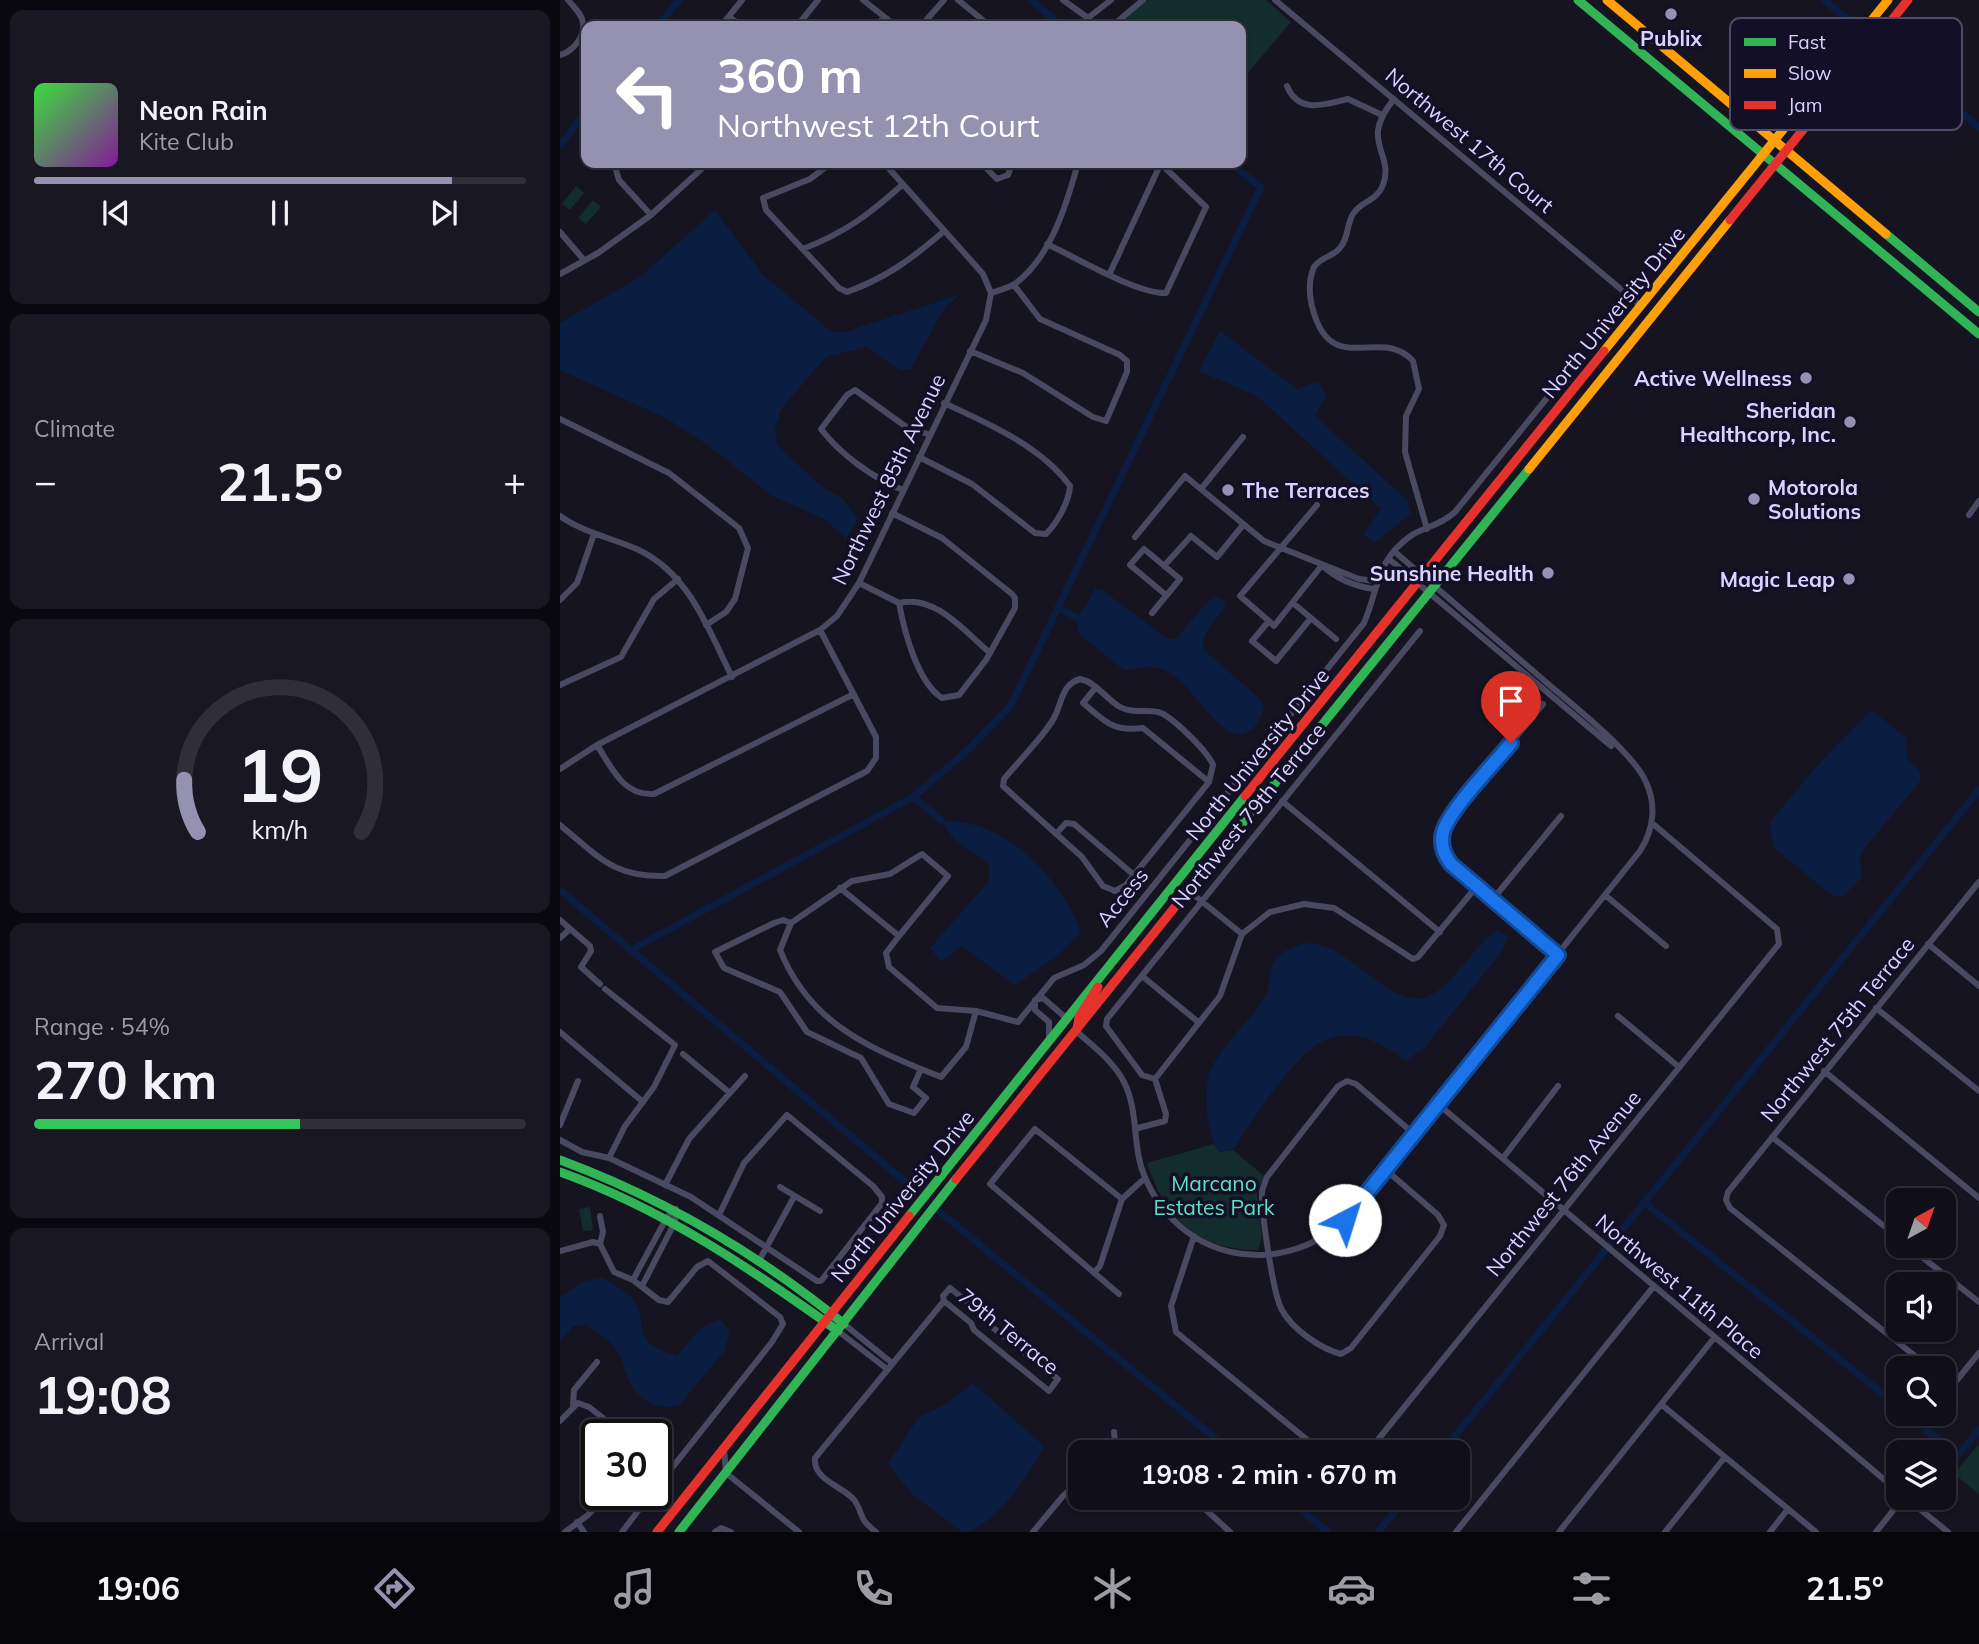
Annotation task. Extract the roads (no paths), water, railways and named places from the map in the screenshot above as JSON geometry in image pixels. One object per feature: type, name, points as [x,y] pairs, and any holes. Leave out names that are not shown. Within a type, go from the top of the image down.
[{"type":"main road","points":[[1578,0],[1730,130]]},
{"type":"main road","points":[[1607,0],[1730,104]]},
{"type":"main road","name":"North University Drive","points":[[1873,18],[1888,0]]},
{"type":"main road","name":"North University Drive","points":[[1894,18],[1909,0]]},
{"type":"main road","points":[[1730,130],[1979,334]]},
{"type":"main road","points":[[1760,130],[1979,312]]},
{"type":"main road","name":"North University Drive","points":[[657,1532],[1113,959],[1782,130]]},
{"type":"main road","name":"North University Drive","points":[[680,1532],[1011,1112],[1802,130]]},
{"type":"main road","points":[[1655,314],[1651,305],[1656,287]]},
{"type":"main road","points":[[1641,306],[1644,327]]},
{"type":"main road","points":[[1527,474],[1536,437]]},
{"type":"main road","points":[[1172,888],[1179,904]]},
{"type":"main road","points":[[1077,1032],[1079,1017],[1113,959]]},
{"type":"main road","points":[[1011,1112],[1011,1105],[1060,1041],[1066,1018]]},
{"type":"main road","points":[[560,1160],[680,1211],[760,1259],[831,1313],[841,1328]]},
{"type":"main road","points":[[560,1172],[671,1219],[733,1256],[824,1321],[841,1328]]},
{"type":"street","points":[[568,0],[582,21]]},
{"type":"street","points":[[725,21],[742,0]]},
{"type":"street","points":[[801,21],[818,0]]},
{"type":"street","points":[[863,0],[889,21]]},
{"type":"street","points":[[925,21],[944,0]]},
{"type":"street","points":[[958,0],[984,21]]},
{"type":"street","points":[[1063,0],[1088,18],[1111,0]]},
{"type":"street","points":[[1118,21],[1143,0]]},
{"type":"street","name":"Northwest 17th Court","points":[[1275,0],[1641,306]]},
{"type":"street","points":[[729,17],[735,21]]},
{"type":"street","points":[[880,21],[884,17]]},
{"type":"street","points":[[560,55],[575,47],[581,36]]},
{"type":"street","points":[[1287,86],[1296,98],[1312,106],[1324,107],[1348,99],[1382,115]]},
{"type":"street","points":[[1394,99],[1382,115],[1376,132],[1385,175],[1384,183],[1377,195],[1353,213],[1341,247],[1314,267],[1309,292],[1316,320],[1326,336],[1343,348],[1388,347],[1398,349],[1413,361],[1419,389],[1406,416],[1405,452],[1427,529]]},
{"type":"street","points":[[615,168],[619,180],[651,215]]},
{"type":"street","points":[[560,274],[651,215],[703,168]]},
{"type":"street","points":[[824,168],[810,179],[763,198],[766,210],[839,288],[846,292],[873,283],[905,266],[944,231]]},
{"type":"street","points":[[889,168],[983,274],[990,293],[1014,285],[1032,269],[1069,197],[1077,168]]},
{"type":"street","points":[[986,168],[997,179],[1008,175],[1010,168]]},
{"type":"street","points":[[1109,275],[1159,168]]},
{"type":"street","points":[[1047,244],[1109,275],[1156,293],[1166,293],[1206,207],[1166,168]]},
{"type":"street","points":[[803,248],[839,234],[864,219],[903,184]]},
{"type":"street","points":[[560,232],[583,259]]},
{"type":"street","points":[[970,351],[1023,373],[1093,417],[1106,421],[1127,372],[1127,361],[1120,355],[1040,318],[1014,285]]},
{"type":"street","name":"Northwest 85th Avenue","points":[[560,769],[597,745],[820,630],[837,616],[859,583],[986,320],[990,293]]},
{"type":"street","name":"Access","points":[[976,1011],[1018,1022],[1054,978],[1084,965],[1101,951],[1364,624],[1375,581],[1389,559],[1412,536],[1438,526],[1455,512],[1555,388]]},
{"type":"street","points":[[903,490],[879,479],[829,439],[821,429],[846,395],[855,390],[905,426],[930,435]]},
{"type":"street","points":[[919,457],[972,484],[1035,534],[1046,534],[1053,527],[1070,486],[1063,475],[1022,444],[944,403]]},
{"type":"street","points":[[560,419],[669,473],[729,519],[747,541],[748,554],[733,603],[726,612],[706,625]]},
{"type":"street","points":[[1200,489],[1243,437]]},
{"type":"street","points":[[1135,537],[1185,477],[1264,541],[1322,565],[1343,580],[1373,589]]},
{"type":"street","points":[[1969,515],[1979,501]]},
{"type":"street","points":[[1317,505],[1240,596],[1274,626],[1322,565]]},
{"type":"street","points":[[892,513],[957,548],[1016,598],[1015,608],[990,653],[959,695],[948,699],[937,695],[924,676],[909,645],[899,603]]},
{"type":"street","points":[[560,516],[594,534],[650,556],[678,579],[706,625],[732,677]]},
{"type":"street","points":[[1164,566],[1191,536],[1217,556],[1243,525]]},
{"type":"street","points":[[560,600],[577,583],[594,534]]},
{"type":"street","points":[[1152,612],[1180,579],[1144,549],[1130,565],[1166,595]]},
{"type":"street","points":[[1395,552],[1420,580]]},
{"type":"street","points":[[1077,1032],[1106,1058],[1121,1077],[1138,1128],[1140,1162],[1145,1178],[1167,1213],[1194,1236],[1225,1252],[1271,1254],[1306,1247],[1327,1236],[1387,1170],[1640,851],[1652,823],[1649,789],[1639,771],[1592,722],[1420,580],[1389,559]]},
{"type":"street","points":[[1322,565],[1336,567],[1359,579],[1375,581]]},
{"type":"street","points":[[560,685],[621,657],[654,599],[678,579]]},
{"type":"street","points":[[859,583],[899,603],[914,599],[932,605],[990,653]]},
{"type":"street","points":[[1293,603],[1336,639]]},
{"type":"street","points":[[1269,621],[1252,641],[1276,661],[1311,618]]},
{"type":"street","points":[[560,825],[614,869],[639,877],[665,876],[709,856],[864,773],[876,758],[876,737],[820,630]]},
{"type":"street","name":"Northwest 79th Terrace","points":[[1155,1079],[1142,1075],[1105,1023],[1420,631]]},
{"type":"street","points":[[1080,679],[1096,687],[1119,707],[1131,711],[1160,712],[1210,758],[1213,765],[1209,782],[1120,890],[1103,886],[1082,857],[1005,791],[1004,779],[1056,714],[1059,699],[1067,689],[1080,679]]},
{"type":"street","points":[[1096,687],[1083,703],[1122,730],[1143,728],[1209,782]]},
{"type":"street","points":[[597,745],[624,785],[639,795],[654,794],[854,694]]},
{"type":"street","points":[[1543,704],[1449,820],[1442,842],[1451,864],[1558,955]]},
{"type":"street","points":[[1282,802],[1440,932]]},
{"type":"street","points":[[1493,899],[1561,816]]},
{"type":"street","points":[[1056,834],[1066,823],[1074,824],[1133,875]]},
{"type":"street","name":"Northwest 76th Avenue","points":[[1378,1440],[1779,944],[1780,934],[1652,823]]},
{"type":"street","points":[[922,854],[948,876],[886,953],[889,967],[937,1008],[976,1011],[966,1047],[941,1077],[868,1047],[822,1014],[797,987],[780,950],[791,923],[840,888],[862,878],[890,874],[922,854]]},
{"type":"street","name":"Northwest 75th Terrace","points":[[1915,1356],[1730,1208],[1726,1200],[1728,1192],[1979,882]]},
{"type":"street","points":[[1138,1128],[1165,1121],[1166,1114],[1155,1079],[1197,1021],[1220,996],[1242,934],[1263,915],[1304,904],[1327,906],[1413,959],[1440,932],[1477,886]]},
{"type":"street","points":[[840,888],[899,936]]},
{"type":"street","points":[[1189,891],[1242,934]]},
{"type":"street","points":[[1605,895],[1666,946]]},
{"type":"street","points":[[560,920],[590,946],[591,951],[581,967],[675,1045],[654,1087],[625,1126],[609,1158]]},
{"type":"street","points":[[791,923],[783,920],[774,922],[715,952],[724,968],[781,994],[807,1032],[861,1058],[889,1104],[914,1113],[926,1098],[913,1087],[921,1069]]},
{"type":"street","points":[[560,938],[570,929]]},
{"type":"street","points":[[1928,944],[1979,986]]},
{"type":"street","points":[[1142,976],[1197,1021]]},
{"type":"street","points":[[1049,1039],[1049,1022],[1035,1010],[1035,1000],[1043,998],[1066,1018]]},
{"type":"street","points":[[1876,1008],[1979,1091]]},
{"type":"street","points":[[1618,1016],[1679,1068]]},
{"type":"street","points":[[560,1032],[643,1102]]},
{"type":"street","points":[[683,1054],[730,1093]]},
{"type":"street","points":[[1824,1072],[1979,1198]]},
{"type":"street","points":[[665,1185],[689,1139],[745,1076]]},
{"type":"street","points":[[560,1125],[578,1081]]},
{"type":"street","points":[[1387,1170],[1438,1215],[1444,1225],[1440,1236],[1351,1348],[1341,1354],[1326,1351],[1281,1309],[1275,1290],[1262,1193],[1267,1177],[1338,1086],[1347,1081],[1356,1084],[1414,1134]]},
{"type":"street","points":[[1503,1157],[1558,1086]]},
{"type":"street","name":"Northwest 11th Place","points":[[1439,1105],[1886,1481]]},
{"type":"street","points":[[560,1140],[582,1152],[609,1158],[691,1198],[768,1246],[817,1281],[821,1281],[882,1203],[882,1197],[791,1116],[782,1117],[744,1163],[719,1215]]},
{"type":"street","points":[[1119,1294],[990,1184],[1035,1129],[1122,1199]]},
{"type":"street","points":[[1772,1137],[1886,1228]]},
{"type":"street","points":[[577,1166],[582,1152]]},
{"type":"street","points":[[1094,1273],[1100,1266],[1122,1199],[1145,1178]]},
{"type":"street","points":[[780,1187],[820,1211]]},
{"type":"street","points":[[760,1259],[794,1197]]},
{"type":"street","points":[[633,1280],[671,1219],[691,1198]]},
{"type":"street","points":[[600,1216],[603,1232],[600,1244]]},
{"type":"street","points":[[642,1286],[671,1219]]},
{"type":"street","points":[[1194,1236],[1171,1306],[1176,1332],[1307,1440]]},
{"type":"street","points":[[560,1251],[593,1242],[600,1244],[609,1256],[611,1269],[633,1280],[659,1300],[668,1302],[697,1267],[708,1261],[777,1312],[783,1324],[772,1342],[672,1469]]},
{"type":"street","points":[[1923,1258],[1979,1303]]},
{"type":"street","points":[[640,1266],[649,1271]]},
{"type":"street","points":[[1455,1532],[1654,1286]]},
{"type":"street","name":"79th Terrace","points":[[950,1288],[977,1310],[984,1320],[1058,1379],[1049,1391],[974,1330],[971,1323],[944,1301],[943,1296],[950,1288]]},
{"type":"street","points":[[876,1532],[860,1520],[855,1501],[820,1474],[814,1463],[820,1449],[944,1301]]},
{"type":"street","points":[[841,1328],[890,1366]]},
{"type":"street","points":[[1559,1532],[1714,1338]]},
{"type":"street","points":[[1956,1380],[1979,1353]]},
{"type":"street","points":[[560,1421],[573,1405],[574,1390],[597,1362]]},
{"type":"street","points":[[573,1405],[589,1407],[604,1419]]},
{"type":"street","points":[[1662,1405],[1816,1532]]},
{"type":"street","points":[[1114,1432],[1115,1440]]},
{"type":"street","points":[[724,1447],[726,1473],[796,1531]]},
{"type":"street","points":[[1665,1532],[1725,1457]]},
{"type":"street","points":[[1033,1532],[1068,1492]]},
{"type":"street","points":[[1770,1532],[1788,1509]]},
{"type":"street","points":[[565,1532],[593,1510]]},
{"type":"street","points":[[622,1532],[639,1510]]},
{"type":"street","points":[[1206,1510],[1230,1532]]},
{"type":"street","points":[[1875,1532],[1894,1510]]},
{"type":"street","points":[[1920,1510],[1948,1532]]},
{"type":"street","points":[[577,1522],[584,1532]]},
{"type":"street","points":[[718,1530],[731,1532]]},
{"type":"water","points":[[715,210],[763,275],[832,332],[845,332],[961,294],[946,306],[910,369],[900,370],[867,347],[826,357],[782,408],[775,428],[777,445],[822,487],[842,498],[858,518],[846,539],[826,520],[771,495],[702,441],[666,418],[560,370],[560,323],[640,277]]},
{"type":"water","points":[[1220,331],[1297,389],[1319,382],[1326,396],[1315,416],[1407,500],[1411,513],[1375,543],[1363,535],[1381,509],[1257,396],[1199,371]]},
{"type":"water","points":[[1095,589],[1102,590],[1168,639],[1176,639],[1204,605],[1215,597],[1222,598],[1226,606],[1204,637],[1204,650],[1258,697],[1265,709],[1254,728],[1241,735],[1230,732],[1169,673],[1153,667],[1124,670],[1078,633],[1078,618]]},
{"type":"water","points":[[1871,710],[1906,738],[1907,759],[1919,771],[1921,780],[1863,850],[1859,861],[1863,876],[1841,898],[1830,894],[1774,848],[1769,823],[1815,768]]},
{"type":"water","points":[[941,820],[978,826],[1011,842],[1053,883],[1074,915],[1081,932],[1057,956],[1015,985],[962,946],[941,962],[930,948],[989,881],[989,865],[954,839]]},
{"type":"water","points":[[1497,930],[1508,936],[1503,950],[1425,1047],[1406,1061],[1370,1039],[1348,1035],[1327,1039],[1315,1046],[1288,1072],[1233,1150],[1219,1152],[1209,1126],[1207,1108],[1211,1070],[1224,1048],[1265,997],[1272,967],[1280,954],[1307,943],[1325,946],[1396,993],[1410,998],[1424,998],[1442,988]]},
{"type":"water","points":[[602,1278],[630,1296],[640,1314],[645,1338],[661,1350],[677,1355],[703,1326],[720,1320],[730,1331],[724,1351],[680,1405],[658,1406],[639,1395],[630,1383],[615,1348],[585,1324],[573,1326],[560,1342],[560,1297],[582,1282]]},
{"type":"water","points":[[973,1383],[1044,1446],[1021,1484],[998,1511],[974,1529],[962,1532],[912,1494],[888,1464],[919,1417],[946,1404]]},
{"type":"waterway","points":[[662,21],[679,0]]},
{"type":"waterway","points":[[1031,0],[1056,21]]},
{"type":"waterway","points":[[1824,0],[1846,18]]},
{"type":"waterway","points":[[1962,113],[1979,127]]},
{"type":"waterway","points":[[560,145],[581,119]]},
{"type":"waterway","points":[[631,950],[913,797],[969,749],[1011,705],[1261,187],[1236,168]]},
{"type":"waterway","points":[[1059,608],[1078,618]]},
{"type":"waterway","points":[[1452,1440],[1979,790]]},
{"type":"waterway","points":[[913,797],[941,820]]},
{"type":"waterway","points":[[560,890],[916,1191]]},
{"type":"waterway","points":[[1645,1203],[1886,1397]]},
{"type":"waterway","points":[[940,1212],[1217,1440]]},
{"type":"waterway","points":[[1922,1426],[1958,1455],[1979,1430]]},
{"type":"waterway","points":[[1301,1510],[1328,1532]]},
{"type":"waterway","points":[[1378,1532],[1396,1510]]},
{"type":"place","name":"Publix","points":[[1671,14]]},
{"type":"place","name":"Active Wellness","points":[[1806,378]]},
{"type":"place","name":"Sheridan Healthcorp, Inc.","points":[[1850,422]]},
{"type":"place","name":"The Terraces","points":[[1228,490]]},
{"type":"place","name":"Motorola Solutions","points":[[1754,499]]},
{"type":"place","name":"Sunshine Health","points":[[1548,573]]},
{"type":"place","name":"Magic Leap","points":[[1849,579]]},
{"type":"park label","name":"Marcano Estates Park","points":[[1214,1195]]}]
